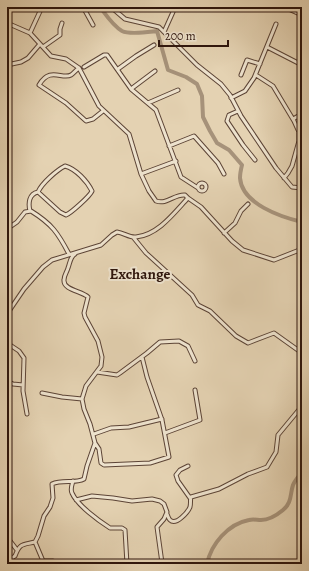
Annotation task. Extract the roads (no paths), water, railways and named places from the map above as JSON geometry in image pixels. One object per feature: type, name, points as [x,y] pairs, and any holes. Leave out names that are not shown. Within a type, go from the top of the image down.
[{"type":"street","points":[[30,33],[42,7]]},
{"type":"street","points":[[83,7],[93,25]]},
{"type":"street","points":[[284,7],[302,15]]},
{"type":"street","points":[[113,8],[125,19],[158,27],[197,65],[221,84],[284,178],[293,188],[302,188]]},
{"type":"street","points":[[164,32],[173,12]]},
{"type":"street","points":[[7,23],[30,33],[51,56],[66,59],[79,68],[103,110],[129,134],[141,174],[149,191],[156,201],[164,202],[179,195],[185,195],[201,206],[224,233],[242,249],[271,260],[302,249]]},
{"type":"street","points":[[7,65],[21,62],[28,58],[41,46],[60,35],[62,23]]},
{"type":"street","points":[[231,98],[246,91],[256,75],[276,24]]},
{"type":"street","points":[[118,70],[136,56],[154,45]]},
{"type":"street","points":[[267,47],[302,65]]},
{"type":"street","points":[[84,67],[104,55],[107,55],[131,89],[156,110],[182,179],[197,187]]},
{"type":"street","points":[[241,75],[247,60],[260,64]]},
{"type":"street","points":[[79,68],[71,75],[51,75],[39,84],[86,121],[93,119],[103,110]]},
{"type":"street","points":[[131,89],[155,71]]},
{"type":"street","points":[[256,75],[273,86],[299,132],[299,141],[292,166],[284,178]]},
{"type":"street","points":[[148,103],[178,90]]},
{"type":"street","points":[[238,111],[229,115],[227,121],[255,160]]},
{"type":"street","points":[[293,119],[302,114]]},
{"type":"street","points":[[169,146],[194,136],[218,163],[224,174]]},
{"type":"street","points":[[141,174],[176,161]]},
{"type":"street","points":[[30,211],[28,206],[30,198],[34,193],[38,192],[56,172],[66,166],[79,174],[92,191],[91,195],[66,215],[60,212],[38,192]]},
{"type":"street","points":[[7,314],[43,267],[52,260],[101,245],[117,232],[133,237],[146,234],[161,226],[188,198]]},
{"type":"street","points":[[224,233],[235,223],[241,211],[248,204]]},
{"type":"street","points":[[7,229],[17,222],[25,212],[33,212],[48,223],[58,233],[69,254]]},
{"type":"street","points":[[133,237],[146,252],[192,295],[198,304],[210,311],[236,336],[248,343],[274,334],[302,353]]},
{"type":"street","points":[[75,254],[71,256],[64,282],[66,286],[88,297],[84,313],[98,341],[102,355],[101,366],[86,386],[82,399],[84,409],[99,449],[102,464],[150,463],[169,457],[162,419],[156,398],[147,377],[142,357]]},
{"type":"street","points":[[97,372],[117,374],[125,370],[160,342],[175,341],[188,346],[195,361]]},
{"type":"street","points":[[7,343],[19,351],[24,358],[23,398],[27,414]]},
{"type":"street","points":[[7,381],[13,384],[23,385]]},
{"type":"street","points":[[165,433],[200,420],[195,390]]},
{"type":"street","points":[[42,393],[62,398],[82,399]]},
{"type":"street","points":[[190,498],[219,489],[248,474],[267,467],[276,452],[278,435],[302,406]]},
{"type":"street","points":[[94,434],[111,428],[129,427],[162,419]]},
{"type":"street","points":[[57,564],[53,561],[43,562],[35,542],[43,517],[53,499],[52,484],[60,481],[82,480],[96,443]]},
{"type":"street","points":[[76,500],[92,496],[132,501],[152,498],[164,504],[170,520],[173,521],[181,518],[190,507],[190,498],[178,482],[176,475],[180,470],[188,466]]},
{"type":"street","points":[[73,481],[71,488],[76,500],[110,528],[122,528],[125,530],[127,564]]},
{"type":"street","points":[[162,562],[157,527],[167,514]]},
{"type":"street","points":[[7,537],[17,550]]},
{"type":"street","points":[[7,561],[16,556],[17,550],[21,545],[35,542]]},
{"type":"street","points":[[12,558],[12,564]]},
{"type":"waterway","points":[[100,7],[113,23],[122,31],[134,33],[157,31],[168,70],[186,77],[197,84],[202,96],[203,117],[210,131],[217,143],[229,150],[242,165],[240,178],[242,187],[248,195],[264,208],[284,217],[302,222]]},
{"type":"waterway","points":[[207,564],[212,549],[228,530],[241,522],[270,518],[278,514],[286,507],[293,485],[302,472]]},
{"type":"district","name":"Exchange","points":[[140,274]]}]
